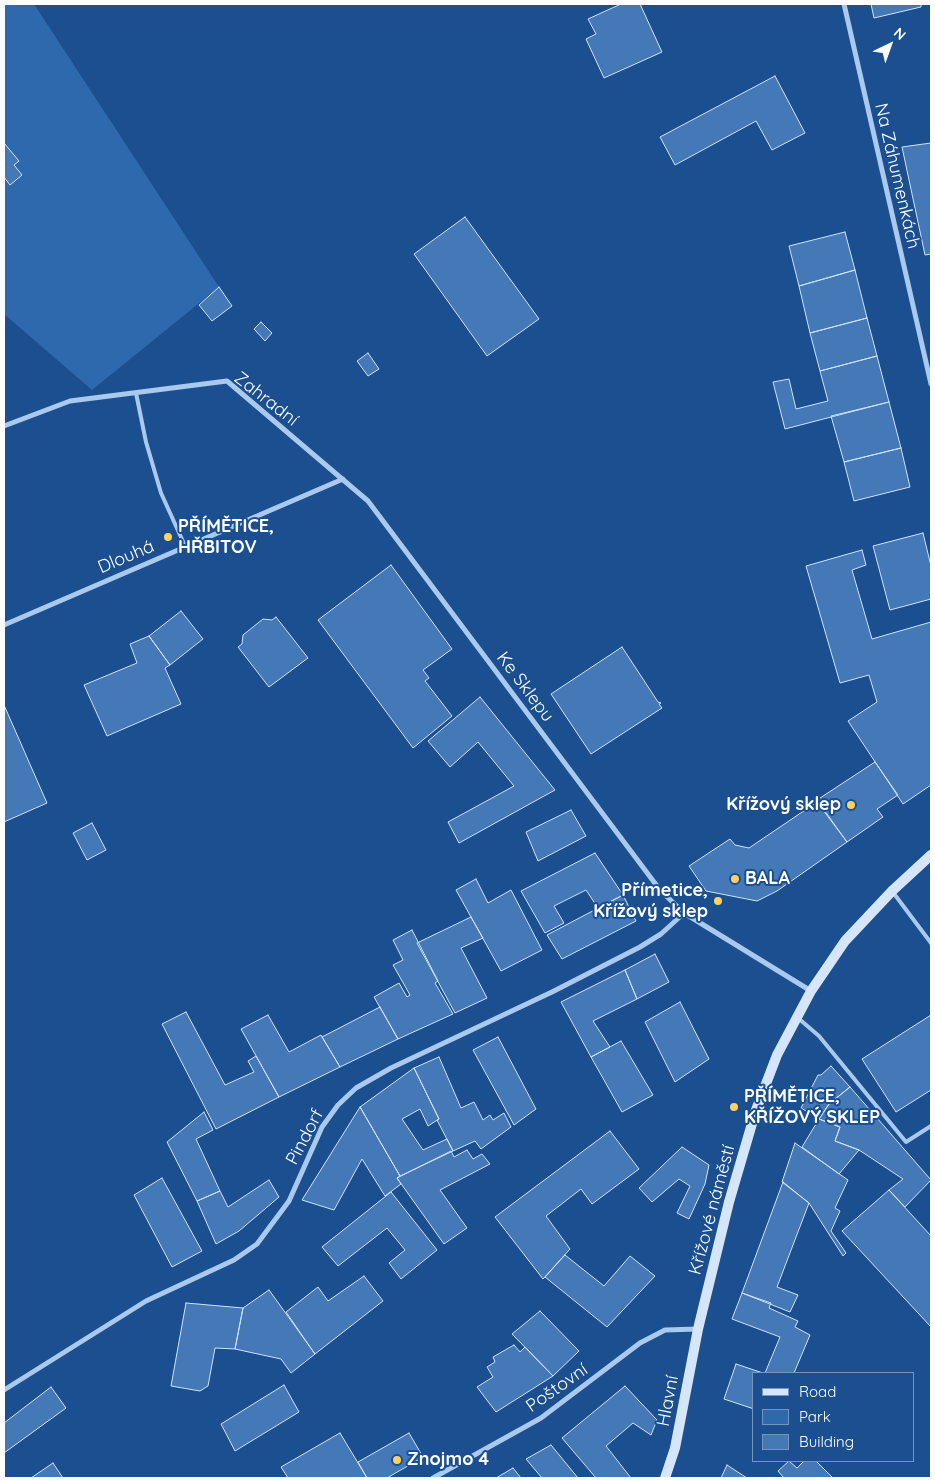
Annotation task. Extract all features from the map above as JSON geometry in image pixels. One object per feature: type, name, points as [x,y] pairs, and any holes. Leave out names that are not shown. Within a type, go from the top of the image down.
[{"type":"main road","name":"Křížové náměstí","points":[[698,1329],[729,1202],[756,1110],[777,1055],[811,991],[845,941],[892,891],[931,855]]},
{"type":"main road","name":"Hlavní","points":[[665,1478],[675,1448],[698,1329]]},
{"type":"street","name":"Na Záhumenkách","points":[[844,4],[931,384]]},
{"type":"street","name":"Zahradní","points":[[4,426],[70,401],[226,381],[343,479]]},
{"type":"street","name":"Dlouhá","points":[[4,625],[343,479]]},
{"type":"street","name":"Ke Sklepu","points":[[343,479],[368,501],[660,890],[684,913]]},
{"type":"street","points":[[684,913],[811,991]]},
{"type":"street","name":"Pindorf","points":[[4,1390],[146,1301],[234,1260],[257,1244],[289,1201],[322,1127],[338,1106],[356,1088],[392,1068],[552,992],[640,947],[662,934],[684,913]]},
{"type":"street","name":"Poštovní","points":[[433,1478],[541,1418],[640,1343],[665,1330],[698,1329]]},
{"type":"lane","points":[[136,393],[146,442],[161,493],[185,546]]},
{"type":"lane","points":[[892,891],[931,943]]},
{"type":"lane","points":[[796,1017],[819,1036],[906,1142],[931,1126]]},
{"type":"green space","points":[[4,4],[34,4],[219,287],[92,390],[4,314]]},
{"type":"building","points":[[621,4],[640,4],[662,52],[604,78],[586,39],[596,34],[588,19]]},
{"type":"building","points":[[871,4],[921,4],[921,7],[874,18]]},
{"type":"building","points":[[775,76],[805,133],[772,150],[756,121],[675,165],[660,137]]},
{"type":"building","points":[[4,143],[19,161],[14,165],[22,175],[10,185],[4,177]]},
{"type":"building","points":[[931,143],[931,254],[925,255],[902,147]]},
{"type":"building","points":[[465,217],[539,319],[487,356],[414,254]]},
{"type":"building","points":[[845,232],[855,270],[799,286],[789,246]]},
{"type":"building","points":[[855,270],[867,318],[810,333],[799,286]]},
{"type":"building","points":[[219,287],[232,306],[212,321],[199,305]]},
{"type":"building","points":[[867,318],[877,356],[820,371],[810,333]]},
{"type":"building","points":[[261,322],[272,333],[265,341],[254,329]]},
{"type":"building","points":[[368,353],[379,369],[368,376],[357,361]]},
{"type":"building","points":[[877,356],[889,402],[785,429],[773,382],[789,379],[796,409],[828,401],[820,371]]},
{"type":"building","points":[[889,402],[901,448],[844,462],[831,416]]},
{"type":"building","points":[[901,448],[910,487],[854,501],[844,462]]},
{"type":"building","points":[[923,533],[931,566],[931,599],[890,610],[873,546]]},
{"type":"building","points":[[862,550],[866,565],[852,570],[872,639],[931,622],[931,785],[903,804],[848,721],[877,702],[869,675],[840,683],[806,566]]},
{"type":"building","points":[[391,565],[452,649],[423,670],[429,678],[425,681],[452,716],[413,748],[318,620]]},
{"type":"building","points":[[181,611],[203,639],[170,665],[149,636]]},
{"type":"building","points":[[276,617],[308,658],[269,687],[238,647],[242,644],[243,635],[263,619],[272,620]]},
{"type":"building","points":[[149,636],[170,665],[165,668],[181,704],[107,736],[84,685],[137,663],[130,644]]},
{"type":"building","points":[[622,647],[658,702],[661,703],[659,704],[662,708],[591,754],[551,694]]},
{"type":"building","points":[[480,697],[555,790],[459,843],[448,822],[514,786],[478,742],[450,767],[428,741]]},
{"type":"building","points":[[4,705],[47,803],[4,822]]},
{"type":"building","name":"Křížový sklep","points":[[875,762],[898,795],[877,809],[883,817],[847,842],[817,800]]},
{"type":"building","points":[[817,802],[847,842],[777,891],[757,901],[706,891],[689,866],[730,839],[735,845],[749,848]]},
{"type":"building","points":[[571,810],[586,836],[538,861],[526,832]]},
{"type":"building","points":[[92,823],[106,850],[87,860],[73,833]]},
{"type":"building","points":[[595,853],[623,895],[598,908],[586,890],[554,906],[564,923],[545,933],[521,891]]},
{"type":"building","points":[[476,879],[488,903],[511,890],[542,950],[501,971],[456,890]]},
{"type":"building","points":[[623,895],[636,921],[562,959],[547,935]]},
{"type":"building","points":[[471,917],[483,938],[461,948],[487,998],[455,1013],[417,943]]},
{"type":"building","points":[[412,930],[438,981],[435,983],[453,1014],[398,1039],[374,997],[399,983],[407,997],[410,995],[393,965],[403,960],[393,940]]},
{"type":"building","points":[[655,954],[669,982],[637,999],[625,970]]},
{"type":"building","points":[[625,970],[637,999],[593,1021],[610,1047],[591,1057],[561,1002]]},
{"type":"building","points":[[680,1002],[709,1059],[675,1082],[645,1022]]},
{"type":"building","points":[[380,1007],[398,1039],[340,1067],[322,1037]]},
{"type":"building","points":[[186,1012],[225,1085],[254,1072],[248,1061],[256,1056],[279,1097],[216,1129],[162,1024]]},
{"type":"building","points":[[268,1015],[289,1052],[321,1035],[340,1067],[279,1097],[241,1029]]},
{"type":"building","points":[[931,1015],[931,1090],[896,1112],[862,1059]]},
{"type":"building","points":[[498,1037],[536,1109],[514,1125],[473,1050]]},
{"type":"building","points":[[621,1041],[653,1095],[622,1112],[591,1057]]},
{"type":"building","points":[[439,1057],[461,1108],[474,1102],[483,1120],[490,1115],[493,1120],[504,1113],[511,1127],[481,1149],[475,1141],[453,1151],[437,1120],[439,1119],[414,1068]]},
{"type":"building","points":[[831,1066],[850,1087],[829,1104],[819,1119],[801,1108],[818,1075],[821,1075]]},
{"type":"building","points":[[414,1068],[439,1119],[428,1126],[420,1109],[402,1119],[423,1150],[447,1139],[453,1151],[400,1176],[360,1107]]},
{"type":"building","points":[[850,1087],[931,1180],[905,1207],[889,1190],[903,1179],[859,1150],[835,1141],[840,1127],[819,1119],[829,1104]]},
{"type":"building","points":[[360,1107],[400,1176],[397,1178],[401,1184],[385,1196],[362,1159],[334,1210],[302,1200]]},
{"type":"building","points":[[204,1112],[213,1130],[196,1139],[220,1191],[197,1201],[167,1142]]},
{"type":"building","points":[[819,1119],[840,1127],[835,1141],[859,1150],[839,1174],[802,1147]]},
{"type":"building","points":[[610,1131],[639,1169],[592,1204],[581,1189],[546,1216],[570,1249],[543,1279],[495,1217]]},
{"type":"building","points":[[795,1143],[848,1180],[835,1208],[840,1211],[831,1231],[846,1253],[843,1256],[809,1203],[782,1182]]},
{"type":"building","points":[[682,1147],[709,1165],[705,1184],[689,1219],[677,1213],[690,1186],[679,1179],[652,1202],[639,1188]]},
{"type":"building","points":[[467,1150],[473,1159],[482,1154],[490,1164],[440,1190],[467,1228],[444,1244],[397,1178],[451,1151],[454,1157]]},
{"type":"building","points":[[162,1178],[202,1251],[172,1267],[134,1195]]},
{"type":"building","points":[[269,1180],[279,1197],[239,1231],[216,1244],[197,1201],[220,1191],[228,1207]]},
{"type":"building","points":[[783,1182],[809,1203],[777,1287],[798,1295],[790,1312],[742,1293]]},
{"type":"building","points":[[889,1190],[931,1236],[931,1327],[842,1231]]},
{"type":"building","points":[[391,1192],[437,1250],[401,1279],[389,1263],[405,1250],[387,1228],[338,1266],[322,1247]]},
{"type":"building","points":[[565,1255],[604,1286],[630,1256],[655,1276],[607,1327],[545,1277]]},
{"type":"building","points":[[364,1276],[383,1301],[315,1354],[286,1312],[318,1287],[328,1301]]},
{"type":"building","points":[[269,1290],[315,1354],[291,1373],[281,1359],[235,1349],[243,1308]]},
{"type":"building","points":[[742,1293],[771,1303],[769,1308],[798,1321],[795,1327],[810,1335],[794,1372],[765,1372],[780,1337],[732,1319]]},
{"type":"building","points":[[186,1303],[243,1308],[235,1349],[215,1348],[208,1386],[200,1391],[171,1386]]},
{"type":"building","points":[[540,1311],[579,1351],[553,1376],[512,1334]]},
{"type":"building","points":[[514,1345],[520,1352],[525,1347],[553,1376],[496,1412],[477,1387],[493,1377],[487,1367],[495,1362],[493,1357]]},
{"type":"building","points":[[736,1364],[760,1372],[752,1372],[752,1408],[724,1399]]},
{"type":"building","points":[[284,1385],[299,1412],[235,1451],[221,1424]]},
{"type":"building","points":[[625,1386],[657,1420],[651,1435],[633,1423],[606,1446],[631,1478],[596,1478],[562,1438]]},
{"type":"building","points":[[51,1387],[66,1408],[4,1453],[4,1423]]},
{"type":"building","points":[[340,1433],[367,1478],[288,1478],[281,1467]]},
{"type":"building","points":[[409,1433],[423,1457],[387,1478],[367,1478],[358,1462]]},
{"type":"building","points":[[551,1445],[578,1478],[542,1478],[526,1459]]},
{"type":"building","points":[[788,1462],[797,1468],[803,1462],[817,1462],[833,1478],[784,1478],[778,1471]]},
{"type":"building","points":[[53,1463],[63,1478],[31,1478]]},
{"type":"building","points":[[727,1465],[747,1478],[721,1478]]},
{"type":"building","points":[[513,1468],[521,1478],[496,1478]]},
{"type":"place","name":"PŘÍMĚTICE, HŘBITOV","points":[[168,537]]},
{"type":"place","name":"Křížový sklep","points":[[851,805]]},
{"type":"place","name":"BALA","points":[[735,879]]},
{"type":"place","name":"Přímetice, Křížový sklep","points":[[718,901]]},
{"type":"place","name":"PŘÍMĚTICE, KŘÍŽOVÝ SKLEP","points":[[734,1107]]},
{"type":"place","name":"Znojmo 4","points":[[397,1460]]}]
